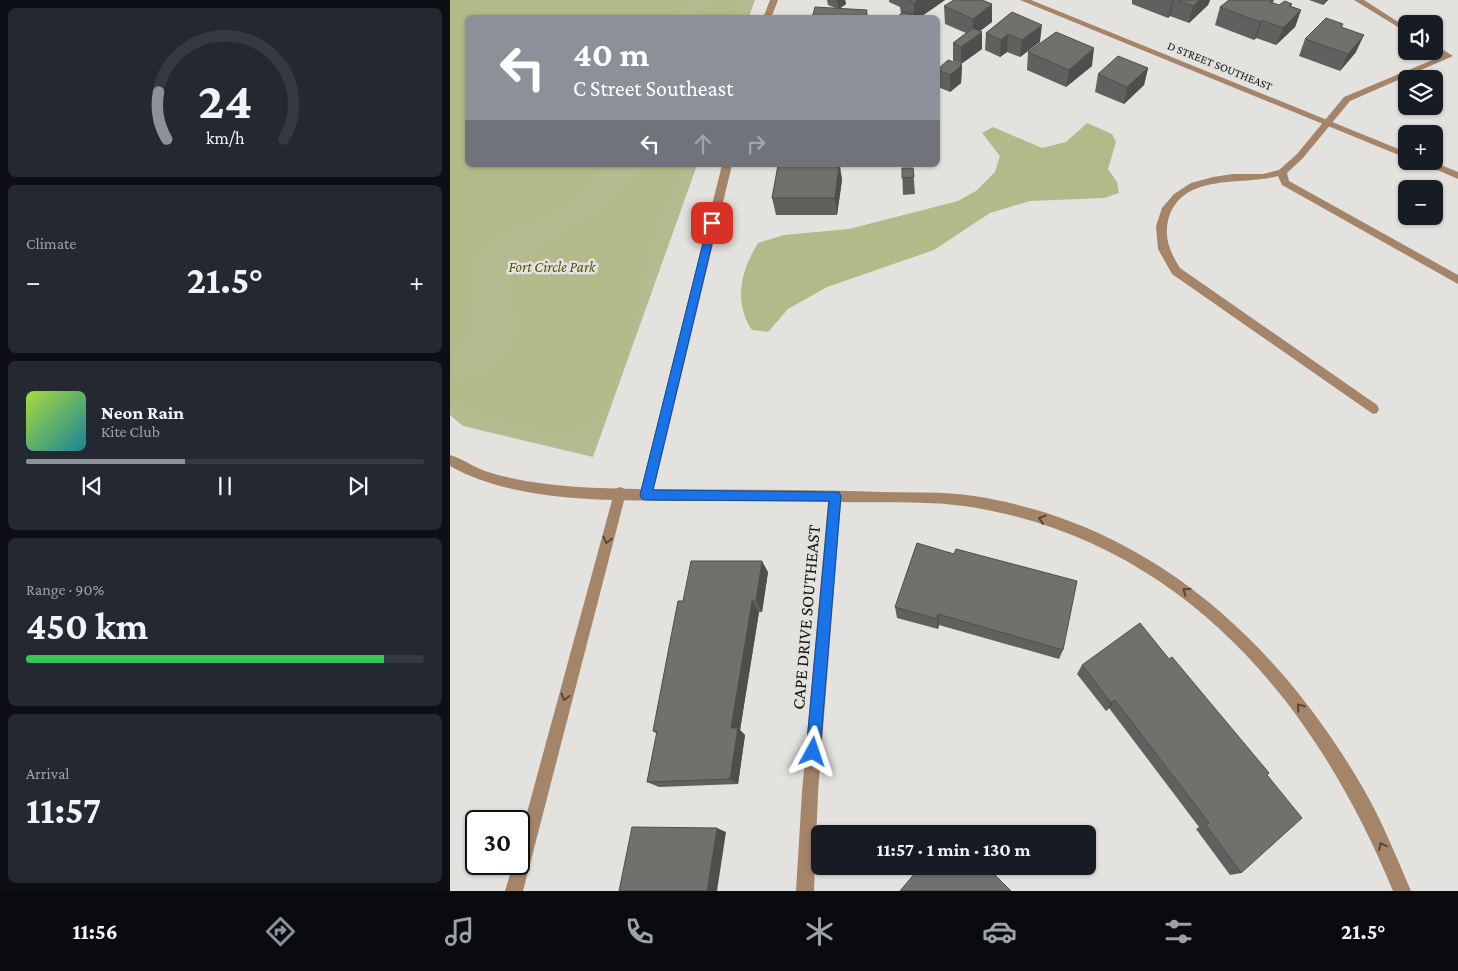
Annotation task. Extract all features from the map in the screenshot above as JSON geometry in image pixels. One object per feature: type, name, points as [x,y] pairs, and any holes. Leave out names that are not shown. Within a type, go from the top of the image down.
[{"type":"street","points":[[768,15],[774,0]]},
{"type":"street","name":"D STREET SOUTHEAST","points":[[1024,0],[1398,152]]},
{"type":"street","points":[[1358,0],[1398,25]]},
{"type":"street","points":[[1443,52],[1449,56],[1443,59]]},
{"type":"street","points":[[1373,409],[1176,271],[1163,249],[1161,226],[1167,208],[1178,196],[1194,186],[1233,176],[1263,177],[1282,172],[1300,156],[1347,99],[1440,60]]},
{"type":"street","points":[[646,495],[727,167]]},
{"type":"street","points":[[1443,170],[1458,176]]},
{"type":"street","points":[[1282,172],[1285,184],[1458,280]]},
{"type":"street","points":[[450,460],[495,480],[559,489],[646,495],[835,496],[974,502],[1022,512],[1069,527],[1115,547],[1146,564],[1191,594],[1234,632],[1254,653],[1310,719],[1355,789],[1394,870],[1402,891]]},
{"type":"street","points":[[514,891],[620,493]]},
{"type":"street","name":"CAPE DRIVE SOUTHEAST","points":[[805,891],[810,792],[835,496]]},
{"type":"green space","name":"Fort Circle Park","points":[[450,0],[755,0],[750,15],[465,15],[465,167],[696,167],[593,457],[463,426],[450,415]]},
{"type":"green space","points":[[450,0],[693,0],[683,10],[673,15],[465,15],[465,167],[605,167],[589,189],[577,201],[550,216],[506,235],[482,253],[473,265],[469,336],[450,353]]},
{"type":"green space","points":[[716,0],[740,0],[735,15],[691,15]]},
{"type":"green space","points":[[1087,123],[1112,134],[1116,142],[1108,169],[1117,182],[1119,193],[1104,198],[1030,201],[990,213],[934,250],[827,287],[788,309],[768,332],[752,330],[746,319],[741,297],[747,264],[758,243],[784,235],[849,229],[958,201],[976,191],[995,172],[1000,156],[982,133],[993,127],[1042,148],[1066,142]]},
{"type":"green space","points":[[642,167],[683,167],[652,239],[632,335],[605,416],[576,432],[538,431],[474,413],[450,397],[450,382],[473,376],[494,363],[516,333],[514,270],[542,242],[602,208],[640,173]]},
{"type":"building","points":[[907,0],[918,0],[914,3]]},
{"type":"building","points":[[954,0],[982,0],[992,4],[973,19],[944,6]]},
{"type":"building","points":[[1178,0],[1200,0],[1193,6]]},
{"type":"building","points":[[1229,0],[1272,0],[1270,2],[1279,5],[1285,1],[1292,4],[1289,6],[1301,10],[1283,28],[1262,20],[1260,22],[1220,7]]},
{"type":"building","points":[[815,7],[867,10],[866,15],[813,15]]},
{"type":"building","points":[[904,12],[912,15],[900,15]]},
{"type":"building","points":[[1012,12],[1042,25],[1022,40],[1008,34],[1001,40],[986,33]]},
{"type":"building","points":[[1326,18],[1343,24],[1341,27],[1364,35],[1348,54],[1305,39]]},
{"type":"building","points":[[973,28],[982,32],[961,47],[953,43]]},
{"type":"building","points":[[1056,32],[1094,48],[1069,70],[1028,52]]},
{"type":"building","points":[[1118,56],[1148,68],[1127,87],[1098,74]]},
{"type":"building","points":[[948,60],[962,65],[950,75],[940,71],[940,67]]},
{"type":"building","points":[[778,167],[839,167],[835,198],[772,198]]},
{"type":"building","points":[[902,168],[913,168],[914,177],[902,178]]},
{"type":"building","points":[[917,543],[954,554],[956,549],[1077,581],[1063,650],[938,614],[937,619],[895,607]]},
{"type":"building","points":[[691,561],[762,561],[756,601],[752,601],[731,728],[738,728],[730,779],[647,782],[657,731],[653,731],[678,601],[683,601]]},
{"type":"building","points":[[1140,623],[1169,659],[1172,657],[1269,773],[1267,775],[1302,818],[1241,873],[1206,825],[1209,823],[1115,700],[1111,703],[1082,665]]},
{"type":"building","points":[[632,827],[717,828],[707,891],[619,891]]},
{"type":"building","points":[[913,875],[995,875],[1011,891],[900,891]]},
{"type":"route","points":[[712,223],[646,495],[835,496],[813,752]]}]
